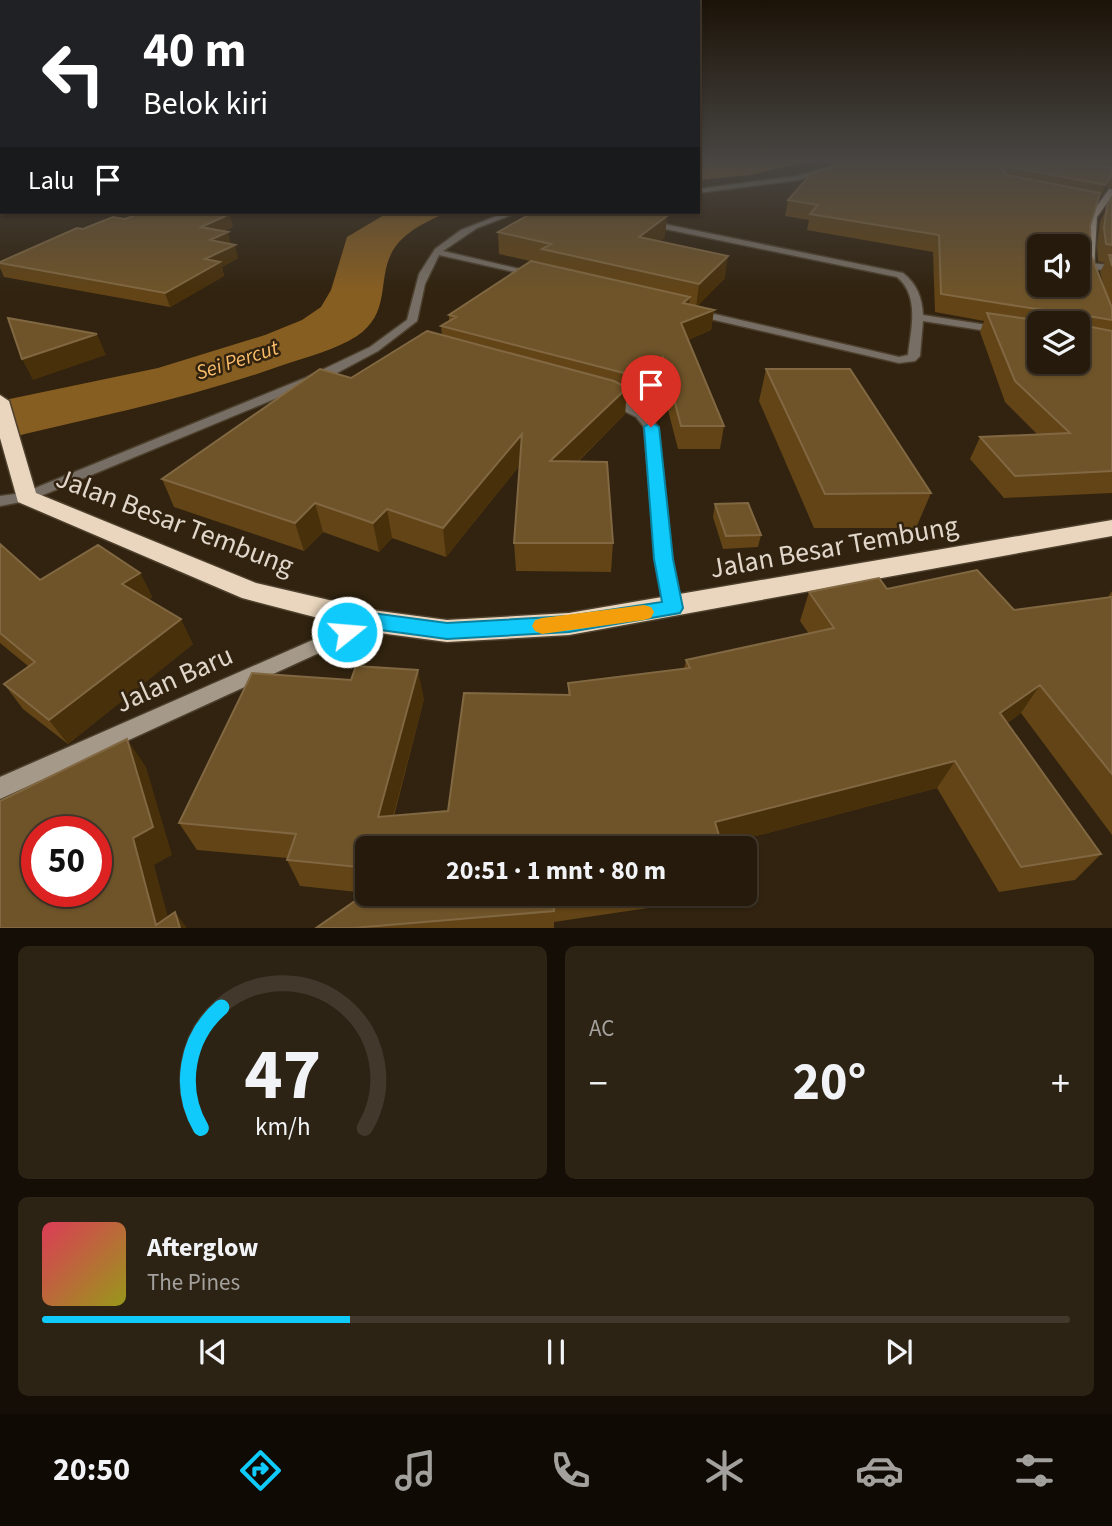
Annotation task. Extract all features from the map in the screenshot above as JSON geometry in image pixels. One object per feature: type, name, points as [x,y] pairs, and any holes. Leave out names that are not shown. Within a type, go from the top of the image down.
[{"type":"highway","points":[[0,401],[22,486]]},
{"type":"highway","name":"Jalan Besar Tembung","points":[[22,486],[251,591],[372,621],[447,631],[569,624],[673,608],[1112,528]]},
{"type":"main road","points":[[1090,246],[1093,217],[1101,205]]},
{"type":"main road","points":[[1090,272],[1092,277]]},
{"type":"main road","name":"Jalan Baru","points":[[0,788],[372,621]]},
{"type":"street","points":[[0,501],[22,486],[287,390],[399,341],[412,321],[414,300],[437,252],[485,222],[510,214]]},
{"type":"street","points":[[635,220],[900,275],[913,286],[918,317],[914,356],[911,359],[899,360],[681,310]]},
{"type":"street","points":[[437,252],[545,278]]},
{"type":"street","points":[[1090,266],[1112,268]]},
{"type":"street","points":[[918,317],[1013,331]]},
{"type":"street","points":[[591,394],[629,406],[641,414],[651,427],[664,559],[673,608]]},
{"type":"water","name":"Sei Percut","points":[[386,214],[444,214],[402,239],[388,263],[377,314],[357,336],[340,345],[213,387],[0,440],[0,401],[158,368],[265,335],[302,320],[321,307],[331,290],[347,237]]},
{"type":"building","points":[[818,205],[1096,205],[1090,226],[1091,246],[1090,247],[1090,234],[1027,234],[1027,297],[1090,297],[1090,253],[1112,308],[1112,320],[1090,316],[1090,311],[1049,311],[941,294],[939,235],[810,214]]},
{"type":"building","points":[[1112,205],[1112,245],[1106,244],[1104,228],[1107,206]]},
{"type":"building","points":[[138,214],[230,214],[201,227],[228,232],[210,240],[235,245],[205,259],[220,262],[165,293],[0,263],[77,228],[83,229],[113,217],[125,219]]},
{"type":"building","points":[[530,214],[656,214],[667,216],[639,237],[728,256],[699,284],[542,249],[551,244],[498,232]]},
{"type":"building","points":[[531,261],[690,297],[683,303],[714,310],[681,323],[724,426],[681,426],[663,357],[638,381],[624,373],[441,326],[456,317],[449,315]]},
{"type":"building","points":[[987,313],[1027,319],[1027,374],[1090,374],[1090,327],[1112,331],[1112,471],[1015,476],[980,437],[1070,433],[1015,381]]},
{"type":"building","points":[[8,318],[97,334],[22,359]]},
{"type":"building","points":[[427,331],[614,381],[627,388],[550,461],[607,462],[613,543],[514,543],[522,434],[443,528],[387,509],[373,523],[315,503],[295,523],[162,479],[320,369],[351,378]]},
{"type":"building","points":[[766,369],[850,369],[931,493],[825,494]]},
{"type":"building","points":[[748,503],[761,535],[726,536],[715,504]]},
{"type":"building","points":[[0,544],[40,580],[98,545],[140,573],[122,584],[181,619],[49,720],[4,684],[35,662],[0,633]]},
{"type":"building","points":[[977,570],[1014,610],[1112,597],[1112,774],[1040,685],[1000,713],[1101,854],[1021,867],[955,761],[715,822],[719,836],[355,836],[355,867],[287,860],[296,834],[179,823],[252,673],[351,680],[356,666],[418,670],[378,817],[448,811],[464,693],[570,695],[568,683],[690,668],[686,660],[834,628],[809,592],[879,578],[887,589]]},
{"type":"building","points":[[127,739],[153,827],[133,838],[156,925],[175,912],[180,928],[0,928],[0,801]]},
{"type":"building","points":[[355,901],[355,906],[554,906],[554,911],[353,928],[316,928]]},
{"type":"slow traffic","points":[[542,626],[644,612]]},
{"type":"route","points":[[347,632],[372,621],[447,631],[569,624],[673,608],[664,559],[651,427]]}]
